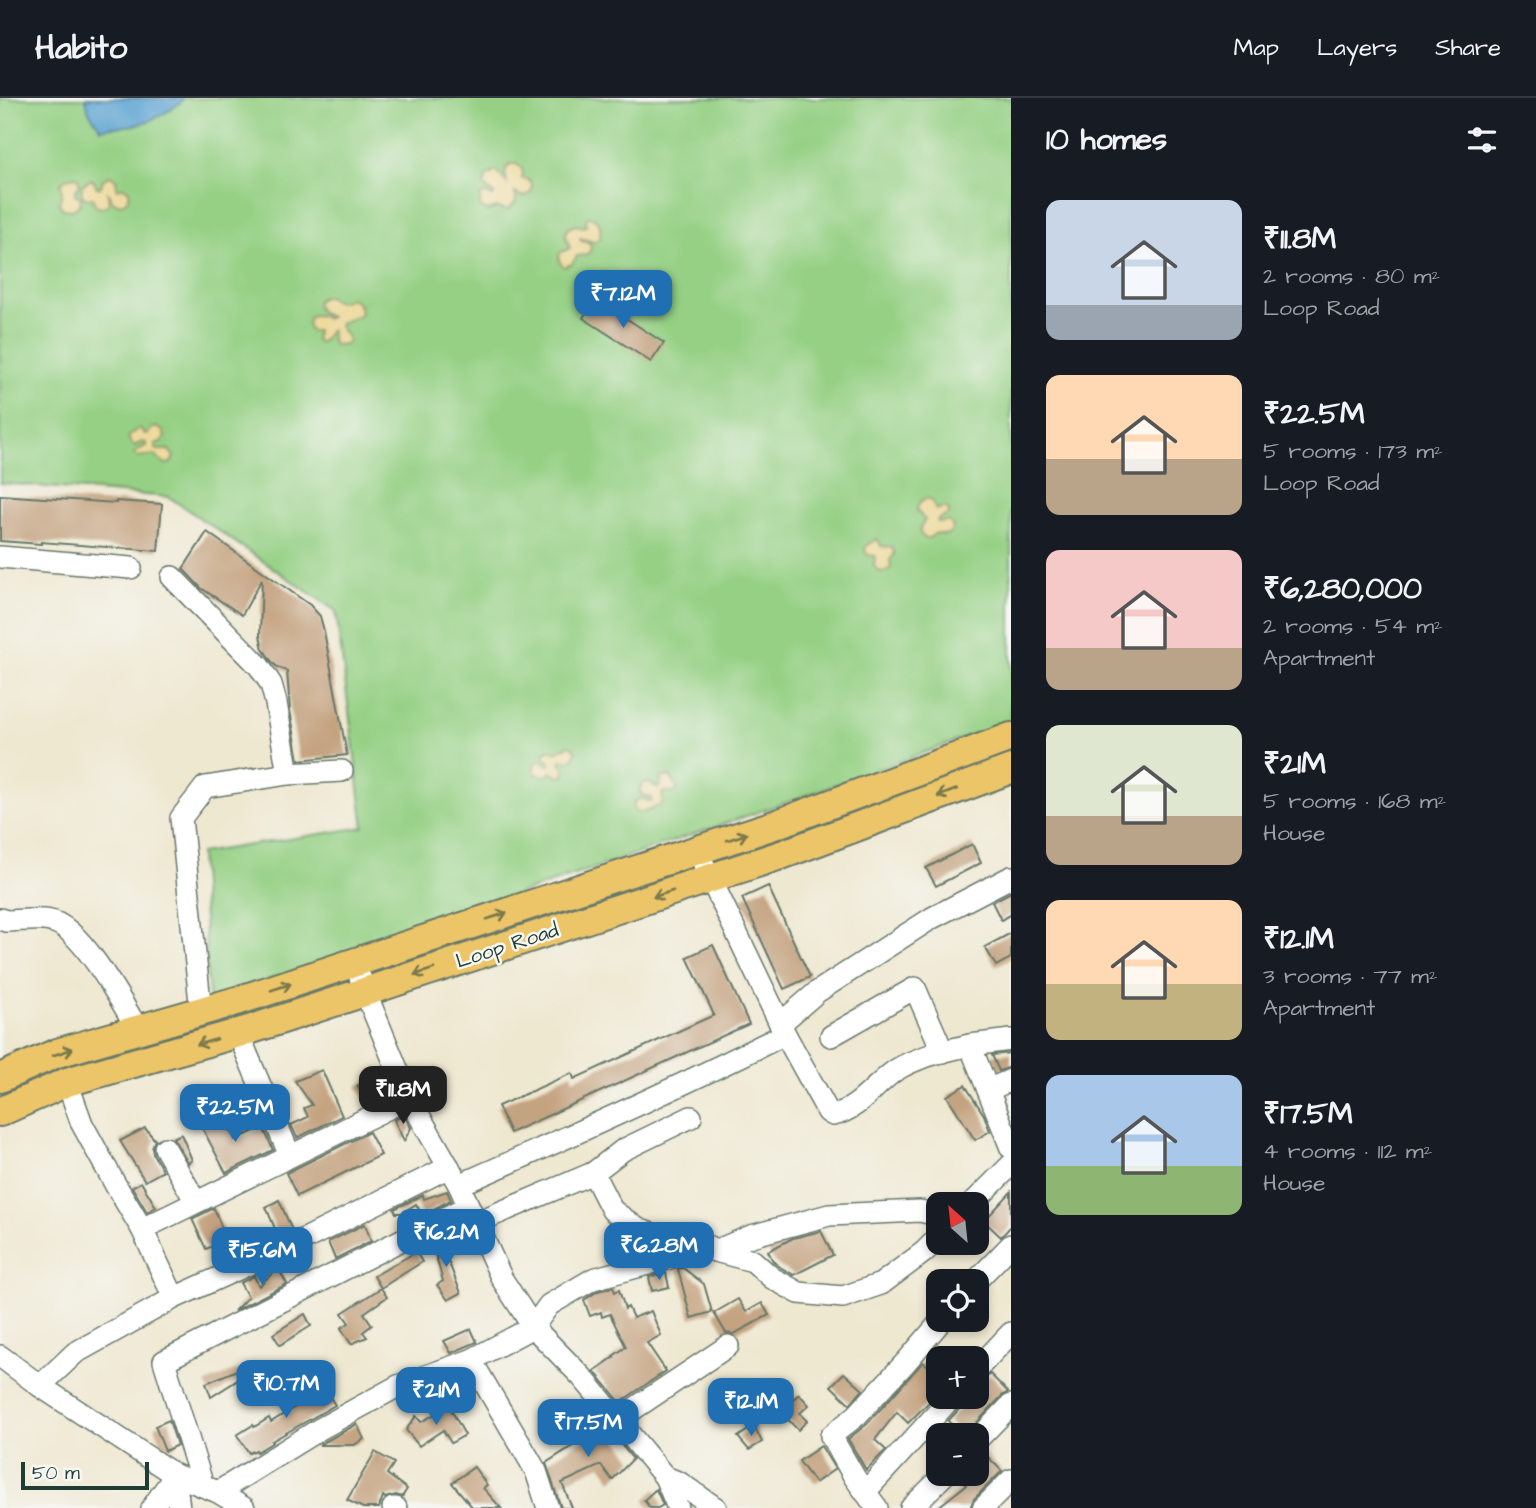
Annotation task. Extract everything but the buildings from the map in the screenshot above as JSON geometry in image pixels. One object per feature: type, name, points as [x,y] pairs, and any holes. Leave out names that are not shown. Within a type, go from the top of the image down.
[{"type":"main road","name":"Loop Road","points":[[0,1078],[57,1053],[201,1012],[787,820],[1011,737]]},
{"type":"main road","name":"Loop Road","points":[[0,1112],[67,1082],[238,1032],[784,854],[1011,769]]},
{"type":"street","points":[[0,557],[131,568]]},
{"type":"street","points":[[172,577],[259,666],[271,684],[288,774]]},
{"type":"street","points":[[201,1012],[181,818],[205,787],[288,774],[342,771]]},
{"type":"street","points":[[697,850],[783,1029],[828,1112],[841,1114],[895,1071],[919,1058],[970,1045],[1011,1040]]},
{"type":"street","points":[[40,1386],[75,1353],[174,1298],[454,1176],[617,1115],[783,1029],[817,992],[921,925],[1011,877]]},
{"type":"street","points":[[0,919],[52,920],[73,933],[100,969],[138,1030]]},
{"type":"street","points":[[356,962],[365,991],[409,1098],[454,1176],[502,1279],[533,1326],[582,1377],[665,1477],[678,1508]]},
{"type":"street","points":[[831,1036],[915,988],[943,1052]]},
{"type":"street","points":[[238,1032],[290,1156]]},
{"type":"street","points":[[970,1045],[1011,1148]]},
{"type":"street","points":[[988,1090],[1011,1080]]},
{"type":"street","points":[[67,1082],[82,1124],[142,1229],[174,1298]]},
{"type":"street","points":[[142,1229],[409,1098]]},
{"type":"street","points":[[210,1489],[164,1361],[472,1214],[593,1173],[623,1150],[691,1117]]},
{"type":"street","points":[[165,1147],[196,1202]]},
{"type":"street","points":[[984,1192],[1011,1165]]},
{"type":"street","points":[[593,1173],[612,1210],[638,1229],[674,1242],[713,1249],[753,1261],[772,1278],[799,1293],[843,1297],[881,1284],[926,1250]]},
{"type":"street","points":[[210,1489],[398,1387],[471,1360],[533,1326],[549,1305],[593,1279],[713,1249],[829,1215],[926,1212]]},
{"type":"street","points":[[988,1269],[1011,1245]]},
{"type":"street","points":[[932,1332],[857,1415],[831,1436],[871,1500],[943,1409]]},
{"type":"street","points":[[989,1356],[1011,1333]]},
{"type":"street","points":[[617,1420],[728,1346]]},
{"type":"street","points":[[0,1356],[40,1386],[175,1475],[210,1489],[244,1508]]},
{"type":"street","points":[[471,1360],[536,1471],[548,1508]]},
{"type":"street","points":[[989,1429],[1010,1409]]},
{"type":"street","points":[[152,1508],[175,1475]]},
{"type":"street","points":[[175,1475],[179,1508]]},
{"type":"street","points":[[665,1477],[680,1483],[716,1508]]},
{"type":"street","points":[[983,1508],[1011,1480]]},
{"type":"street","points":[[911,1508],[932,1486]]},
{"type":"green space","points":[[0,98],[1011,98],[1011,721],[799,798],[209,1000],[200,853],[364,827],[336,611],[169,497],[0,483]]},
{"type":"sand","points":[[510,164],[516,164],[522,169],[522,179],[529,180],[532,190],[523,197],[515,193],[516,202],[508,210],[497,208],[486,211],[480,206],[480,196],[494,194],[484,186],[486,177],[496,171],[507,183],[505,171]]},
{"type":"sand","points":[[74,176],[79,183],[75,194],[81,198],[80,205],[72,210],[63,209],[59,203],[61,183]]},
{"type":"sand","points":[[110,176],[116,179],[117,189],[124,187],[128,190],[130,194],[127,201],[116,203],[108,193],[109,204],[101,208],[95,205],[93,198],[84,198],[81,192],[83,184],[92,179],[99,188],[103,179]]},
{"type":"sand","points":[[589,217],[598,222],[600,238],[594,242],[580,238],[581,241],[590,243],[591,250],[586,255],[577,256],[572,264],[564,267],[559,257],[560,253],[570,248],[565,235],[567,229],[575,225],[586,226],[586,219]]},
{"type":"sand","points":[[328,296],[339,302],[353,299],[361,309],[360,315],[340,323],[348,339],[347,344],[334,345],[332,330],[319,343],[315,339],[317,331],[310,331],[309,317],[330,317],[320,312],[316,304],[320,298]]},
{"type":"sand","points":[[156,427],[163,431],[165,437],[155,444],[155,447],[157,450],[169,450],[174,457],[171,463],[166,464],[154,455],[137,457],[134,454],[146,446],[146,443],[134,446],[129,436],[139,428],[148,434]]},
{"type":"sand","points":[[927,498],[932,501],[936,510],[944,507],[949,510],[948,515],[937,521],[948,521],[953,526],[951,533],[936,533],[929,538],[920,534],[925,520],[917,509]]},
{"type":"sand","points":[[876,539],[881,546],[890,547],[894,551],[890,560],[891,568],[884,572],[878,571],[874,566],[875,556],[868,555],[865,551],[866,546]]},
{"type":"sand","points":[[569,745],[576,751],[574,758],[560,762],[565,770],[564,776],[560,777],[552,772],[545,776],[535,774],[534,765],[540,760],[550,765],[544,754],[546,752],[556,752]]},
{"type":"sand","points":[[670,776],[677,790],[673,793],[662,793],[661,805],[648,811],[634,810],[634,802],[641,798],[652,801],[639,791],[642,784],[648,782],[658,788],[661,778]]},
{"type":"water","points":[[87,98],[184,98],[168,111],[148,121],[101,129],[89,112]]}]
